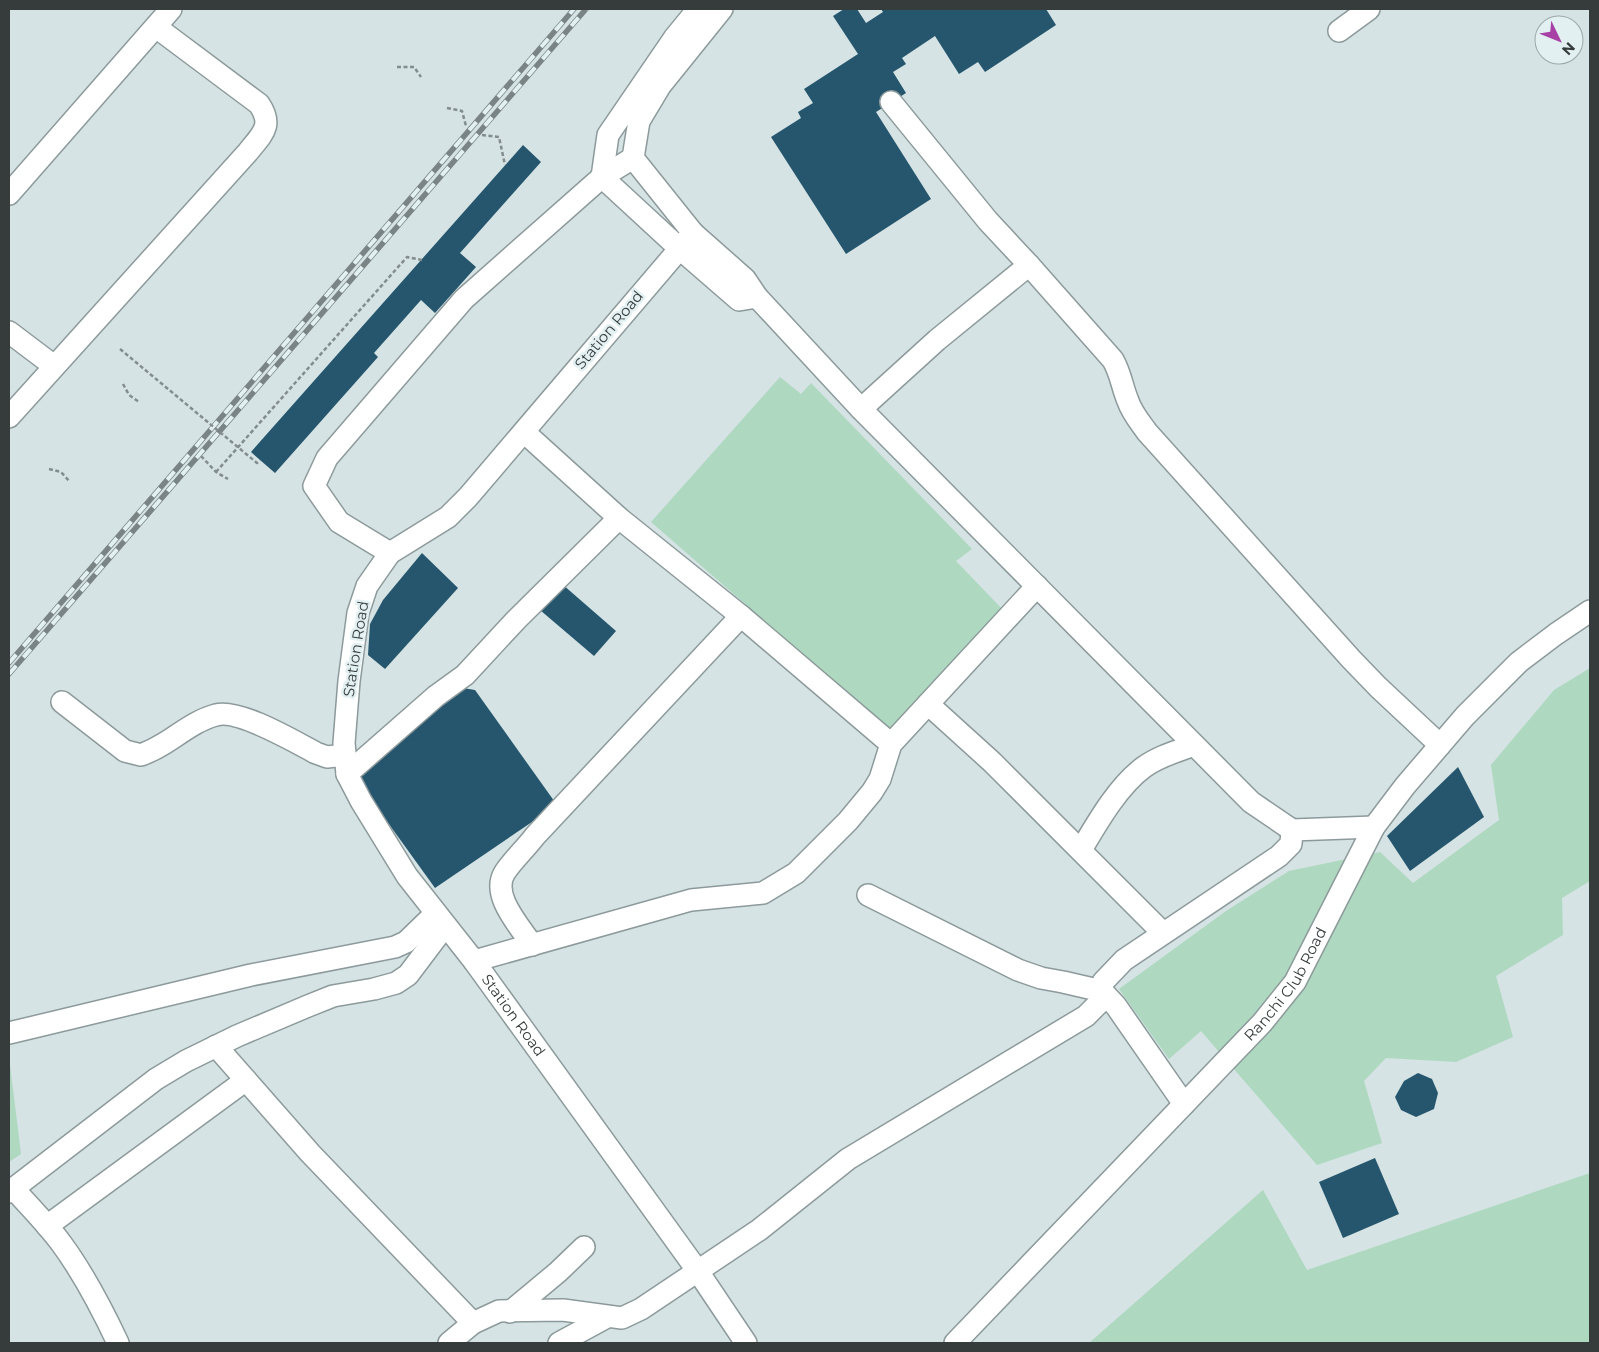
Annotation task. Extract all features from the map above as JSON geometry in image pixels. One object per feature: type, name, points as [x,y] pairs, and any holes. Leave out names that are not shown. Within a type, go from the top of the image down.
[{"type":"street","points":[[9,194],[172,9]]},
{"type":"street","points":[[602,177],[608,135],[675,37],[698,9]]},
{"type":"street","points":[[722,9],[660,86],[639,121],[633,158],[686,240],[739,300],[758,297],[860,409],[1251,802],[1292,830],[1374,827]]},
{"type":"street","points":[[1339,31],[1369,9]]},
{"type":"street","points":[[9,417],[248,152],[266,126],[266,113],[260,104],[156,27]]},
{"type":"street","points":[[891,102],[988,221],[1113,360],[1119,370],[1130,408],[1147,432],[1351,659],[1440,745]]},
{"type":"street","points":[[390,553],[339,522],[314,486],[327,458],[464,299],[602,177],[633,158]]},
{"type":"street","points":[[602,177],[686,240]]},
{"type":"street","name":"Station Road","points":[[686,240],[468,497],[448,517],[390,553],[367,586],[358,613],[349,681],[344,743],[346,764],[360,801],[407,876],[474,961],[697,1270],[746,1343]]},
{"type":"street","points":[[860,409],[958,323],[1029,265]]},
{"type":"street","points":[[9,332],[54,366]]},
{"type":"street","points":[[524,432],[619,518],[741,616],[891,744]]},
{"type":"street","points":[[62,702],[125,751],[140,756],[218,714],[252,720],[316,753],[346,764],[465,675],[516,620],[619,518]]},
{"type":"street","points":[[474,961],[691,900],[763,893],[782,883],[816,855],[848,821],[872,792],[885,767],[891,744],[1037,586]]},
{"type":"street","name":"Ranchi Club Road","points":[[955,1343],[1262,1023],[1295,982],[1374,827],[1405,786],[1465,716],[1519,662],[1590,611]]},
{"type":"street","points":[[532,944],[502,899],[500,886],[504,874],[536,836],[741,616]]},
{"type":"street","points":[[928,704],[992,762],[1163,934]]},
{"type":"street","points":[[1081,850],[1125,785],[1144,767],[1160,758],[1194,745]]},
{"type":"street","points":[[449,1343],[473,1323],[499,1311],[563,1310],[622,1318],[641,1309],[759,1230],[848,1159],[1086,1016],[1100,1002],[1103,982],[1124,960],[1279,856],[1291,844],[1292,830]]},
{"type":"street","points":[[868,895],[1018,970],[1041,978],[1102,991],[1116,1006],[1184,1104]]},
{"type":"street","points":[[9,1033],[251,975],[395,947],[440,920]]},
{"type":"street","points":[[118,1343],[86,1281],[60,1242],[47,1226],[11,1190],[156,1079],[186,1061],[280,1017],[332,996],[396,983],[408,975],[440,920]]},
{"type":"street","points":[[216,1046],[310,1153],[473,1323]]},
{"type":"street","points":[[47,1226],[246,1080]]},
{"type":"street","points":[[510,1312],[558,1272],[584,1247]]},
{"type":"street","points":[[559,1343],[607,1317]]},
{"type":"path","points":[[397,67],[414,67],[421,77]]},
{"type":"path","points":[[447,108],[462,111],[466,126]]},
{"type":"path","points":[[482,135],[498,137],[505,165]]},
{"type":"path","points":[[216,472],[407,257],[422,260]]},
{"type":"path","points":[[120,349],[257,463],[260,460]]},
{"type":"path","points":[[123,384],[129,395],[139,402]]},
{"type":"path","points":[[201,456],[216,472],[228,479]]},
{"type":"path","points":[[49,469],[61,472],[70,482]]},
{"type":"green space","points":[[780,377],[801,394],[811,383],[972,549],[956,561],[1007,614],[891,731],[651,522]]},
{"type":"green space","points":[[1590,668],[1590,881],[1562,898],[1563,935],[1496,976],[1513,1037],[1456,1062],[1386,1058],[1364,1081],[1382,1143],[1317,1165],[1201,1031],[1169,1059],[1119,989],[1226,911],[1289,871],[1380,852],[1413,883],[1499,820],[1491,765],[1554,690]]},
{"type":"green space","points":[[9,1057],[21,1154],[9,1162]]},
{"type":"green space","points":[[1590,1173],[1590,1343],[1089,1343],[1263,1190],[1307,1270]]},
{"type":"building","points":[[844,9],[857,9],[866,23],[883,12],[881,9],[1046,9],[1056,25],[985,72],[978,62],[959,74],[935,36],[902,58],[906,64],[893,72],[906,93],[876,112],[931,199],[846,254],[771,137],[801,118],[798,112],[813,103],[804,89],[858,54],[833,16]]},
{"type":"building","points":[[523,145],[541,162],[460,253],[476,267],[435,313],[421,300],[374,353],[378,357],[275,473],[251,452]]},
{"type":"building","points":[[422,553],[458,588],[385,669],[368,655],[370,624],[383,600]]},
{"type":"building","points":[[562,584],[616,631],[594,656],[540,610]]},
{"type":"building","points":[[457,687],[475,690],[557,805],[435,888],[360,784],[357,771]]},
{"type":"building","points":[[1458,767],[1484,817],[1410,871],[1387,836]]},
{"type":"building","points":[[1418,1073],[1432,1079],[1438,1093],[1434,1109],[1416,1117],[1401,1110],[1395,1097],[1404,1081]]},
{"type":"building","points":[[1375,1158],[1399,1214],[1343,1238],[1319,1182]]},
{"type":"railway","points":[[9,663],[574,9]]},
{"type":"railway","points":[[9,674],[586,9]]}]
